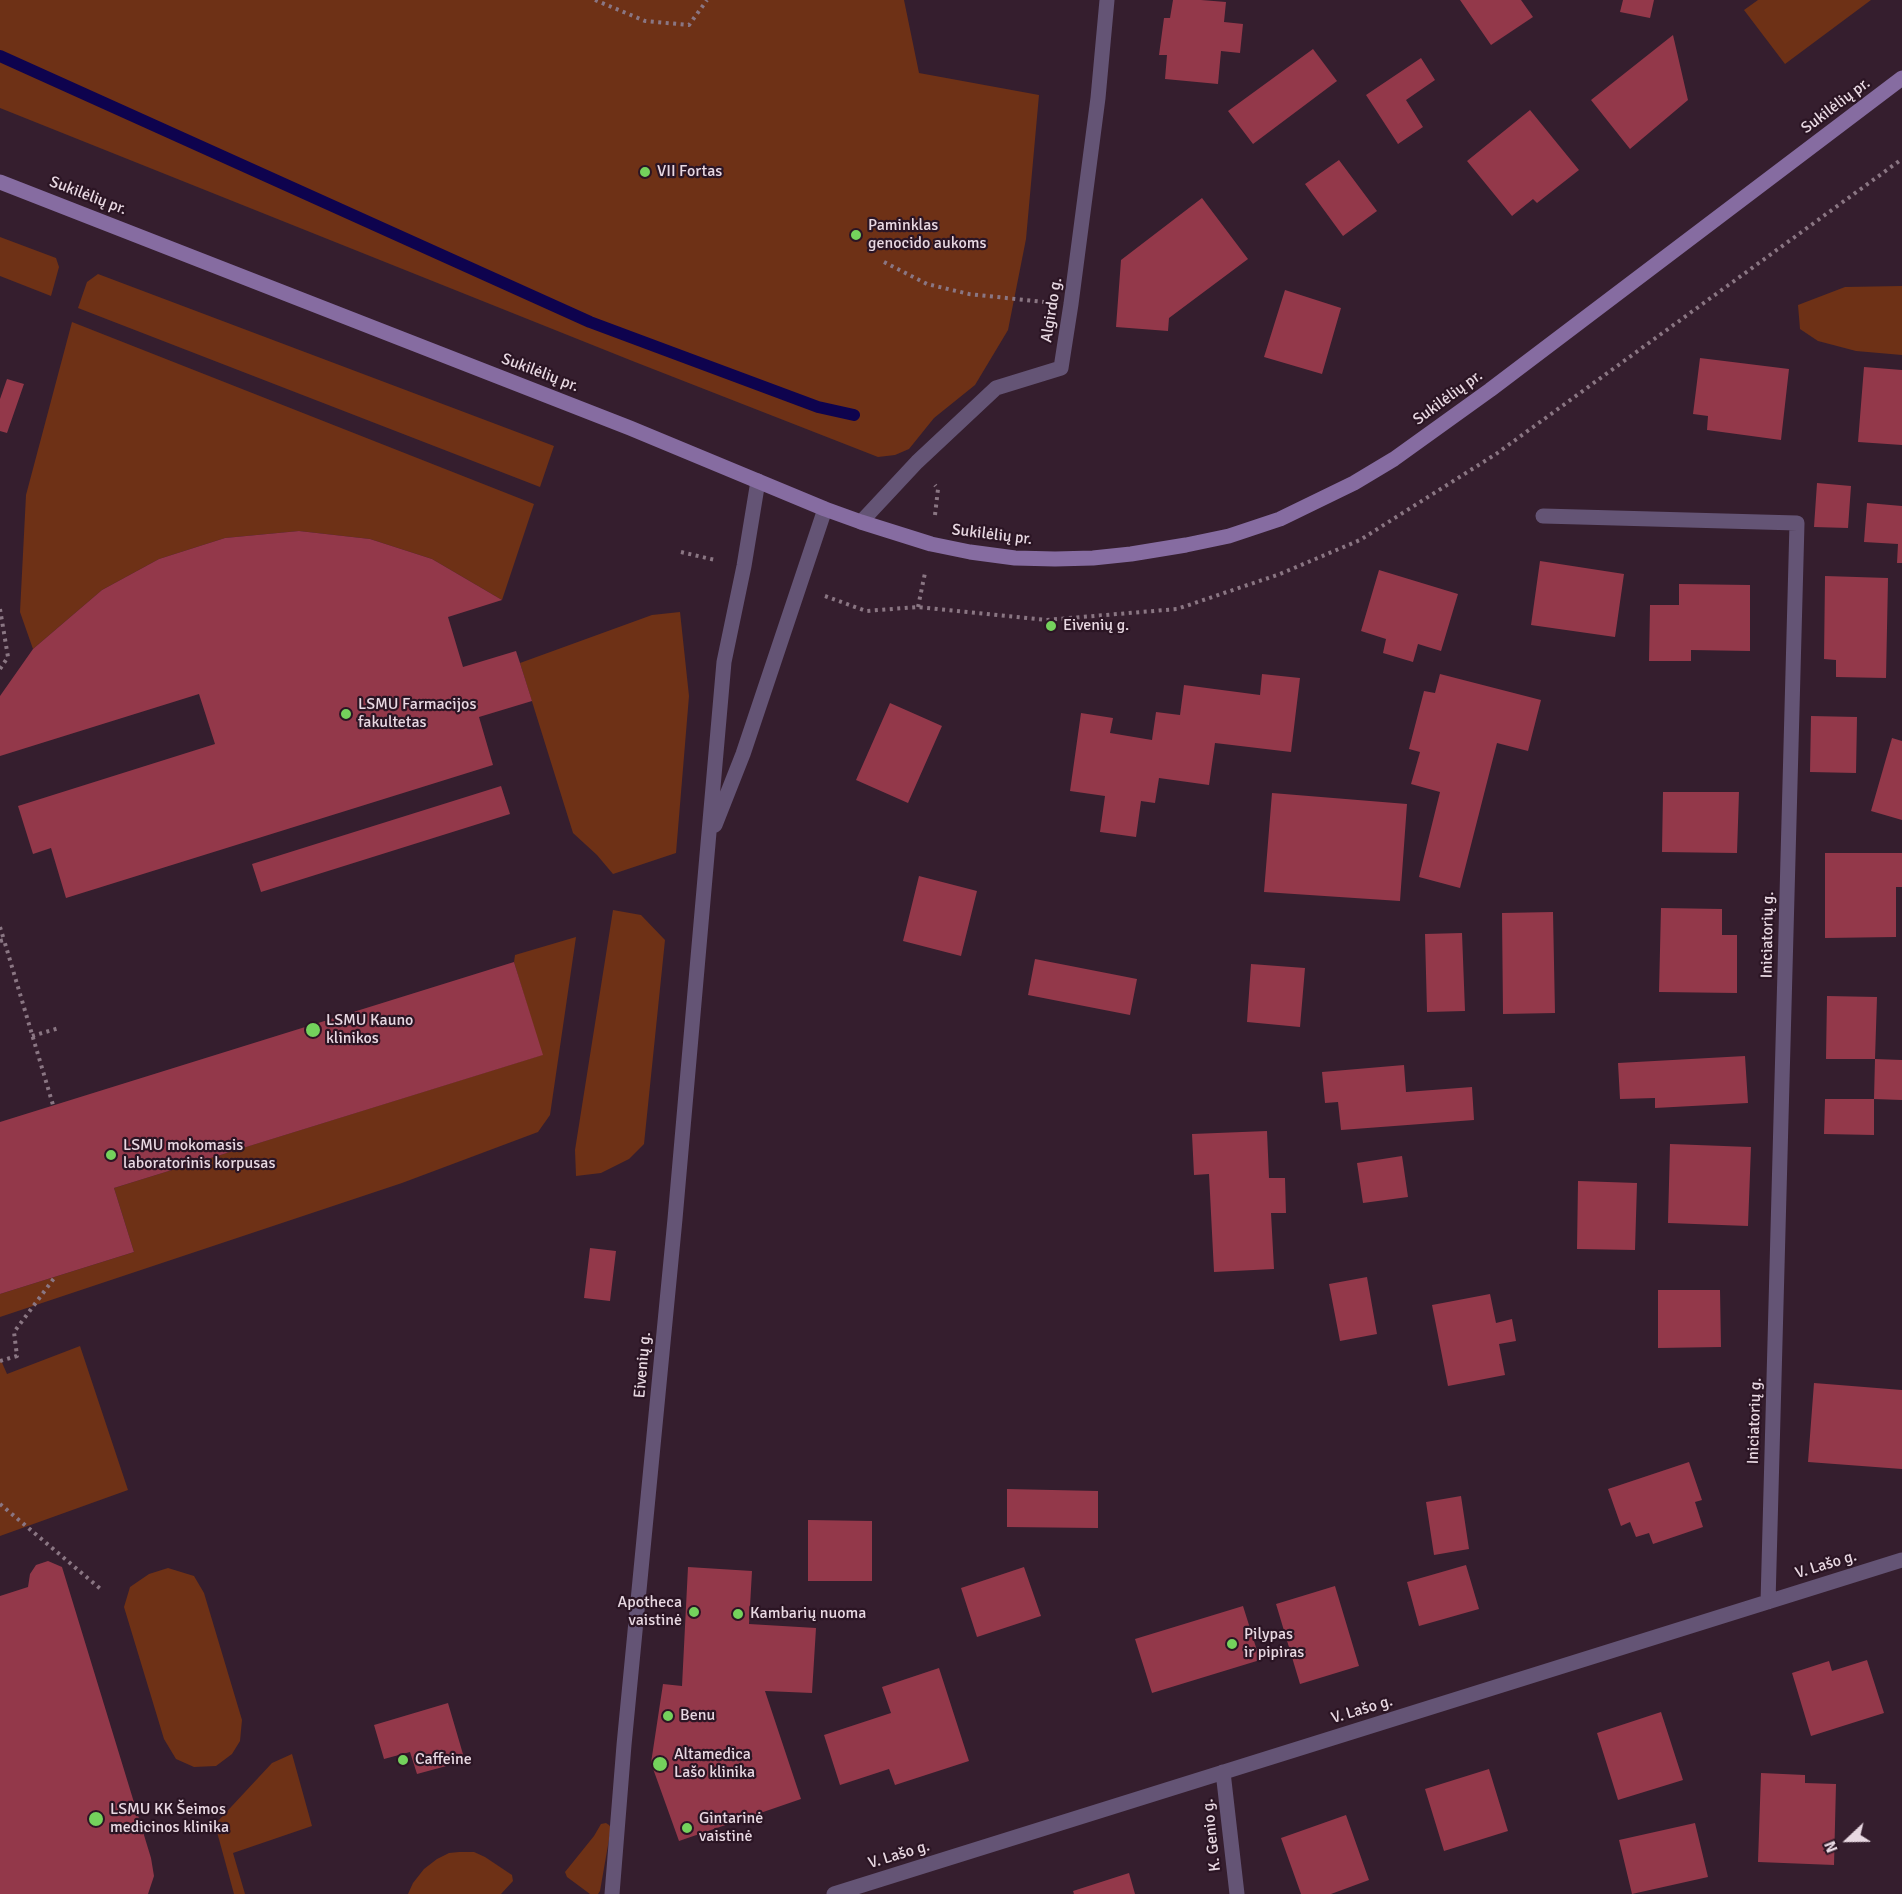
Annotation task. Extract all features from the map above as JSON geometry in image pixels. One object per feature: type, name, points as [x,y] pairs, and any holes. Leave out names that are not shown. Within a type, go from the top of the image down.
[{"type":"main road","name":"Sukilėlių pr.","points":[[0,182],[608,419],[861,522],[931,544],[970,552],[1055,560],[1131,554],[1229,536],[1280,519],[1354,483],[1394,459],[1490,390],[1902,78]]},
{"type":"street","name":"Algirdo g.","points":[[861,522],[917,462],[996,388],[1061,368],[1098,98],[1107,0]]},
{"type":"street","name":"Eivenių g.","points":[[612,1894],[724,662],[744,566],[758,481]]},
{"type":"street","name":"Eivenių g.","points":[[709,838],[743,754],[825,509]]},
{"type":"street","name":"Iniciatorių g.","points":[[1543,516],[1797,523],[1768,1602]]},
{"type":"street","name":"V. Lašo g.","points":[[834,1894],[1902,1560]]},
{"type":"street","name":"K. Genio g.","points":[[1223,1772],[1237,1894]]},
{"type":"path","points":[[595,0],[645,21],[690,25],[707,0]]},
{"type":"path","points":[[884,262],[927,284],[969,294],[1071,304]]},
{"type":"path","points":[[0,609],[8,657],[0,669]]},
{"type":"path","points":[[0,927],[2,941],[53,1105]]},
{"type":"path","points":[[32,1035],[58,1028]]},
{"type":"path","points":[[0,1361],[17,1356],[14,1332],[55,1277]]},
{"type":"path","points":[[0,1504],[103,1592]]},
{"type":"shaded area","name":"VII Fortas","points":[[0,0],[904,0],[919,73],[1039,95],[1026,239],[1008,330],[975,385],[934,418],[909,449],[895,455],[878,457],[0,108]]},
{"type":"shaded area","points":[[1758,0],[1871,0],[1785,64],[1744,10]]},
{"type":"shaded area","points":[[0,237],[56,258],[59,267],[51,296],[0,276]]},
{"type":"shaded area","points":[[98,274],[554,446],[540,487],[78,308],[87,282]]},
{"type":"shaded area","points":[[1902,286],[1902,355],[1856,351],[1818,341],[1800,329],[1798,305],[1845,287]]},
{"type":"shaded area","points":[[72,322],[534,504],[502,600],[432,559],[370,539],[299,531],[225,538],[159,559],[102,590],[33,649],[20,612],[26,495]]},
{"type":"shaded area","points":[[680,612],[689,696],[676,853],[613,874],[597,855],[573,833],[520,663],[652,615]]},
{"type":"shaded area","points":[[613,910],[641,915],[665,940],[644,1144],[629,1159],[601,1173],[576,1176],[575,1150]]},
{"type":"shaded area","points":[[576,937],[550,1115],[538,1132],[402,1183],[0,1317],[0,1294],[134,1252],[114,1188],[542,1055],[514,962],[515,955]]},
{"type":"shaded area","points":[[80,1346],[128,1490],[0,1536],[0,1358],[7,1374]]},
{"type":"shaded area","points":[[168,1568],[194,1576],[204,1593],[242,1720],[240,1741],[232,1754],[216,1766],[194,1767],[176,1759],[164,1739],[124,1607],[130,1587],[149,1574]]},
{"type":"shaded area","points":[[292,1754],[312,1826],[233,1853],[245,1894],[234,1894],[217,1832],[218,1821],[272,1763]]},
{"type":"shaded area","points":[[606,1823],[611,1828],[600,1891],[598,1894],[590,1894],[567,1877],[565,1872],[601,1824]]},
{"type":"shaded area","points":[[474,1852],[485,1857],[512,1875],[513,1881],[501,1894],[408,1894],[424,1869],[449,1853]]},
{"type":"building","points":[[1173,0],[1226,2],[1224,22],[1243,24],[1240,53],[1221,51],[1218,84],[1165,79],[1167,55],[1159,55],[1164,18],[1170,18]]},
{"type":"building","points":[[1460,0],[1521,0],[1533,17],[1491,45]]},
{"type":"building","points":[[1623,0],[1654,0],[1650,18],[1620,12]]},
{"type":"building","points":[[1673,35],[1688,100],[1630,149],[1591,100]]},
{"type":"building","points":[[1313,49],[1337,81],[1253,144],[1228,111]]},
{"type":"building","points":[[1421,58],[1435,80],[1406,100],[1423,127],[1398,144],[1366,95]]},
{"type":"building","points":[[1530,110],[1579,170],[1537,203],[1533,199],[1512,216],[1467,161]]},
{"type":"building","points":[[1339,160],[1377,211],[1343,236],[1305,184]]},
{"type":"building","points":[[1202,198],[1248,259],[1169,318],[1168,331],[1116,327],[1121,260]]},
{"type":"building","points":[[1285,290],[1341,308],[1322,374],[1264,357]]},
{"type":"building","points":[[1700,358],[1789,369],[1781,440],[1707,430],[1708,416],[1693,414]]},
{"type":"building","points":[[1864,367],[1902,370],[1902,445],[1858,442]]},
{"type":"building","points":[[7,379],[24,384],[7,433],[0,431],[0,399]]},
{"type":"building","points":[[1817,483],[1851,486],[1848,528],[1814,527]]},
{"type":"building","points":[[1867,503],[1902,506],[1902,563],[1897,563],[1898,544],[1864,542]]},
{"type":"building","name":"LSMU Farmacijos fakultetas","points":[[299,531],[370,539],[432,559],[502,600],[448,617],[463,667],[516,651],[532,701],[479,717],[493,765],[66,898],[51,848],[33,854],[18,806],[215,744],[199,694],[0,756],[0,696],[33,649],[102,590],[159,559],[225,538]]},
{"type":"building","points":[[1540,561],[1624,574],[1615,637],[1531,625]]},
{"type":"building","points":[[1379,570],[1458,594],[1441,651],[1418,644],[1413,662],[1383,653],[1386,639],[1361,631]]},
{"type":"building","points":[[1825,576],[1888,578],[1886,678],[1836,677],[1836,660],[1824,659]]},
{"type":"building","points":[[1679,584],[1750,585],[1750,651],[1691,650],[1691,661],[1649,661],[1650,605],[1679,605]]},
{"type":"building","points":[[1262,674],[1300,678],[1291,752],[1215,743],[1209,785],[1159,778],[1155,803],[1141,801],[1136,837],[1100,832],[1105,796],[1070,791],[1081,713],[1113,718],[1110,733],[1152,740],[1156,712],[1180,715],[1184,685],[1260,695]]},
{"type":"building","points":[[1440,674],[1541,700],[1528,751],[1497,743],[1460,888],[1419,877],[1440,792],[1411,784],[1420,752],[1409,749],[1424,691],[1435,693]]},
{"type":"building","points":[[890,703],[942,726],[908,803],[856,780]]},
{"type":"building","points":[[1811,716],[1857,717],[1856,773],[1810,772]]},
{"type":"building","points":[[1892,738],[1902,741],[1902,820],[1871,811]]},
{"type":"building","points":[[501,786],[510,814],[261,892],[252,864]]},
{"type":"building","points":[[1663,792],[1739,792],[1737,853],[1662,852]]},
{"type":"building","points":[[1272,793],[1407,804],[1400,901],[1264,892]]},
{"type":"building","points":[[1825,853],[1902,853],[1902,887],[1896,887],[1896,937],[1825,938]]},
{"type":"building","points":[[919,876],[977,891],[961,956],[903,941]]},
{"type":"building","points":[[1661,908],[1722,909],[1722,935],[1737,935],[1737,993],[1659,992]]},
{"type":"building","points":[[1553,912],[1555,1013],[1503,1014],[1502,913]]},
{"type":"building","points":[[1462,933],[1465,1011],[1427,1012],[1425,934]]},
{"type":"building","points":[[1035,959],[1137,979],[1130,1015],[1028,995]]},
{"type":"building","name":"LSMU mokomasis laboratorinis korpusas","points":[[514,962],[543,1055],[114,1188],[134,1252],[0,1294],[0,1122]]},
{"type":"building","points":[[1251,964],[1305,968],[1300,1027],[1247,1022]]},
{"type":"building","points":[[1827,996],[1877,997],[1875,1059],[1826,1059]]},
{"type":"building","points":[[1745,1056],[1748,1103],[1655,1108],[1655,1098],[1620,1099],[1618,1063]]},
{"type":"building","points":[[1875,1059],[1902,1060],[1902,1100],[1874,1099]]},
{"type":"building","points":[[1404,1065],[1406,1092],[1472,1087],[1474,1120],[1341,1130],[1338,1102],[1325,1103],[1322,1072]]},
{"type":"building","points":[[1825,1099],[1874,1099],[1874,1135],[1824,1134]]},
{"type":"building","points":[[1267,1131],[1269,1178],[1285,1178],[1286,1213],[1271,1213],[1274,1269],[1214,1272],[1209,1174],[1194,1175],[1192,1134]]},
{"type":"building","points":[[1670,1144],[1751,1147],[1748,1226],[1668,1223]]},
{"type":"building","points":[[1402,1156],[1408,1197],[1363,1203],[1357,1163]]},
{"type":"building","points":[[1578,1181],[1637,1183],[1635,1250],[1577,1249]]},
{"type":"building","points":[[590,1248],[616,1251],[610,1301],[584,1298]]},
{"type":"building","points":[[1367,1277],[1377,1334],[1340,1341],[1329,1284]]},
{"type":"building","points":[[1658,1290],[1720,1290],[1721,1347],[1658,1348]]},
{"type":"building","points":[[1490,1294],[1496,1323],[1512,1319],[1516,1341],[1499,1344],[1505,1375],[1448,1386],[1432,1305]]},
{"type":"building","points":[[1814,1383],[1902,1390],[1902,1469],[1808,1462]]},
{"type":"building","points":[[1689,1462],[1702,1500],[1695,1502],[1703,1527],[1653,1544],[1649,1533],[1636,1537],[1630,1522],[1621,1526],[1608,1489]]},
{"type":"building","points":[[1007,1489],[1098,1491],[1098,1528],[1007,1527]]},
{"type":"building","points":[[1461,1496],[1469,1549],[1434,1555],[1426,1502]]},
{"type":"building","points":[[808,1520],[872,1521],[872,1581],[808,1581]]},
{"type":"building","points":[[48,1561],[62,1567],[151,1858],[154,1876],[148,1894],[0,1894],[0,1596],[28,1587],[30,1574],[36,1565]]},
{"type":"building","points":[[1466,1565],[1479,1609],[1419,1626],[1407,1582]]},
{"type":"building","points":[[688,1567],[752,1571],[749,1624],[816,1628],[812,1693],[765,1691],[801,1799],[679,1841],[651,1763],[663,1684],[682,1686]]},
{"type":"building","points":[[1024,1567],[1041,1616],[977,1637],[961,1588]]},
{"type":"building","points":[[1335,1586],[1359,1666],[1300,1684],[1276,1604]]},
{"type":"building","points":[[1243,1606],[1260,1660],[1152,1693],[1135,1639]]},
{"type":"building","points":[[1867,1660],[1884,1713],[1811,1736],[1792,1673],[1829,1661],[1832,1671]]},
{"type":"building","points":[[939,1668],[969,1761],[895,1785],[889,1769],[840,1785],[824,1735],[891,1713],[882,1687]]},
{"type":"building","points":[[448,1703],[465,1761],[417,1774],[410,1752],[384,1759],[374,1725]]},
{"type":"building","points":[[1661,1712],[1683,1780],[1618,1800],[1597,1733]]},
{"type":"building","points":[[1489,1769],[1508,1831],[1444,1851],[1425,1789]]},
{"type":"building","points":[[1761,1773],[1805,1775],[1805,1783],[1836,1784],[1834,1865],[1758,1862]]},
{"type":"building","points":[[1346,1815],[1369,1880],[1331,1894],[1301,1894],[1281,1838]]},
{"type":"building","points":[[1695,1823],[1708,1877],[1632,1894],[1619,1840]]},
{"type":"building","points":[[1129,1873],[1135,1894],[1074,1894],[1073,1891]]},
{"type":"waterway","points":[[0,56],[590,322],[818,407],[854,415]]},
{"type":"place","name":"VII Fortas","points":[[645,172]]},
{"type":"place","name":"Paminklas genocido aukoms","points":[[856,235]]},
{"type":"place","name":"Eivenių g.","points":[[1051,626]]},
{"type":"place","name":"LSMU Farmacijos fakultetas","points":[[346,714]]},
{"type":"place","name":"LSMU Kauno klinikos","points":[[313,1030]]},
{"type":"place","name":"LSMU mokomasis laboratorinis korpusas","points":[[111,1155]]},
{"type":"place","name":"Apotheca vaistinė","points":[[694,1612]]},
{"type":"place","name":"Kambarių nuoma","points":[[738,1614]]},
{"type":"place","name":"Pilypas ir pipiras","points":[[1232,1644]]},
{"type":"place","name":"Benu","points":[[668,1716]]},
{"type":"place","name":"Caffeine","points":[[403,1760]]},
{"type":"place","name":"Altamedica Lašo klinika","points":[[660,1764]]},
{"type":"place","name":"LSMU KK Šeimos medicinos klinika","points":[[96,1819]]},
{"type":"place","name":"Gintarinė vaistinė","points":[[687,1828]]}]
